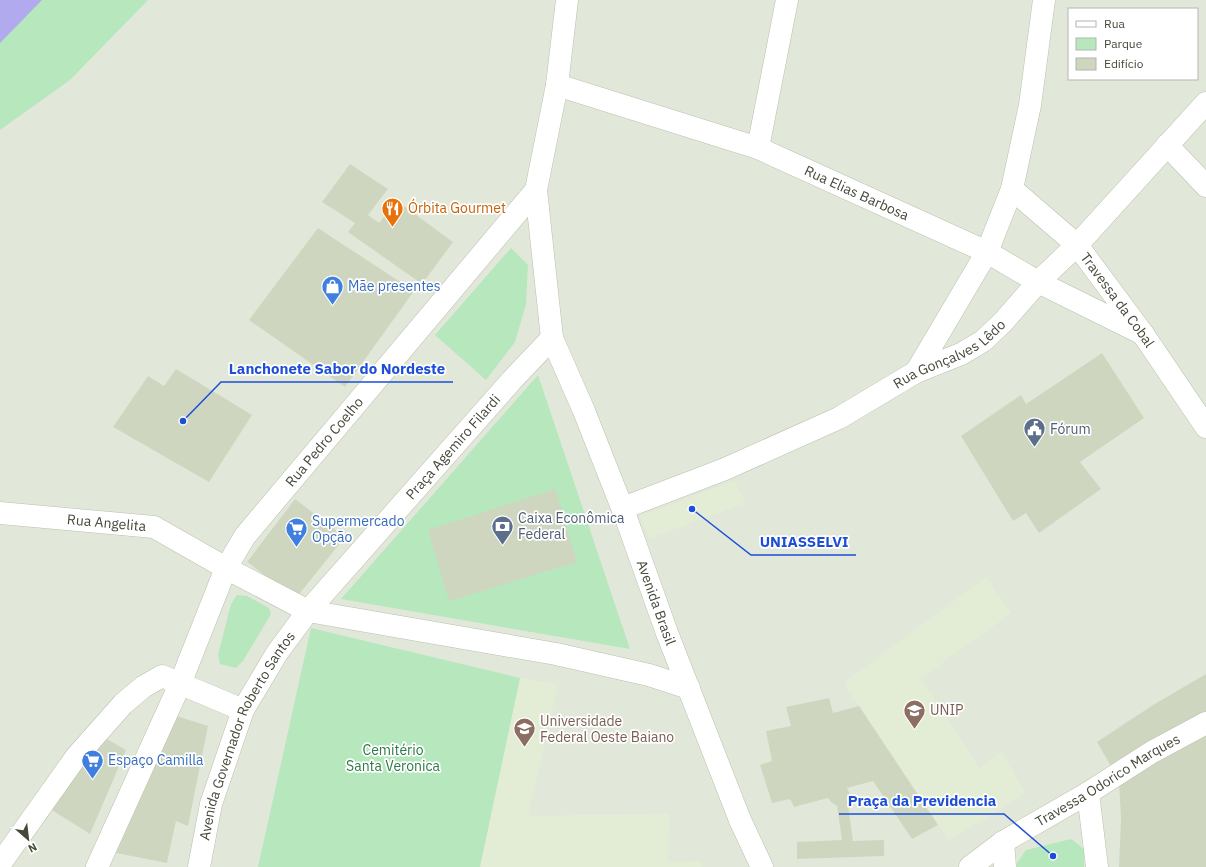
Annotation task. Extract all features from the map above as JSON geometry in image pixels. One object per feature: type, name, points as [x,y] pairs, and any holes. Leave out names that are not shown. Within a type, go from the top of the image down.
[{"type":"street","points":[[536,190],[557,85],[567,0]]},
{"type":"street","points":[[758,148],[787,0]]},
{"type":"street","points":[[916,372],[987,252],[1012,189],[1030,105],[1044,0]]},
{"type":"street","name":"Rua Elias Barbosa","points":[[557,85],[758,148],[987,252],[1038,282],[1143,334]]},
{"type":"street","name":"Rua Gonçalves Lêdo","points":[[622,508],[725,469],[839,418],[916,372],[961,354],[983,341],[1003,322],[1038,282],[1077,245],[1206,103]]},
{"type":"street","points":[[1167,145],[1206,186]]},
{"type":"street","name":"Travessa da Cobal","points":[[1012,189],[1077,245],[1143,334],[1206,426]]},
{"type":"street","name":"Avenida Brasil","points":[[536,190],[552,338],[584,411],[622,508],[667,633],[740,820],[762,867]]},
{"type":"street","name":"Rua Pedro Coelho","points":[[98,867],[180,684],[226,568],[245,536],[536,190]]},
{"type":"street","name":"Praça Agemiro Filardi","points":[[308,610],[512,380],[552,338]]},
{"type":"street","name":"Rua Angelita","points":[[3,517],[154,527],[226,568],[308,610],[556,654],[649,675],[689,688]]},
{"type":"street","name":"Avenida Governador Roberto Santos","points":[[199,867],[211,804],[243,710],[277,653],[308,610]]},
{"type":"street","points":[[0,864],[76,757],[123,704],[143,687],[162,676],[243,710]]},
{"type":"street","name":"Travessa Odorico Marques","points":[[970,867],[1003,842],[1088,794],[1152,752],[1206,723]]},
{"type":"street","points":[[1088,794],[1097,867]]},
{"type":"street","points":[[1003,842],[1005,867]]},
{"type":"shaded area","points":[[0,0],[42,0],[0,43]]},
{"type":"shaded area","points":[[42,0],[1206,0],[1206,867],[0,867],[0,43]]},
{"type":"shaded area","points":[[735,481],[745,503],[650,538],[640,516]]},
{"type":"shaded area","name":"UNIP","points":[[986,577],[1011,613],[921,678],[979,768],[1002,753],[1026,793],[949,840],[844,683]]},
{"type":"shaded area","name":"Universidade Federal Oeste Baiano","points":[[520,678],[558,684],[528,816],[669,814],[668,862],[702,861],[702,867],[480,867]]},
{"type":"green space","points":[[11,0],[148,0],[70,80],[0,130],[0,13]]},
{"type":"green space","points":[[511,248],[528,265],[526,304],[515,342],[486,380],[435,335]]},
{"type":"green space","points":[[538,375],[630,649],[341,599]]},
{"type":"green space","points":[[237,595],[247,596],[269,608],[271,614],[243,661],[236,668],[220,664],[218,655],[231,604]]},
{"type":"green space","name":"Cemitério Santa Veronica","points":[[311,628],[520,678],[480,867],[258,867]]},
{"type":"green space","points":[[1071,839],[1084,849],[1084,867],[1017,867],[1017,863],[1026,850]]},
{"type":"building","name":"Órbita Gourmet","points":[[350,164],[388,189],[368,215],[379,223],[397,201],[453,242],[422,284],[348,232],[355,223],[322,202]]},
{"type":"building","name":"Mãe presentes","points":[[318,228],[414,291],[345,387],[249,320]]},
{"type":"building","name":"Fórum","points":[[1102,353],[1144,418],[1080,462],[1101,489],[1039,533],[1026,513],[1013,521],[961,436],[1021,395],[1026,404]]},
{"type":"building","points":[[176,369],[252,415],[209,482],[113,427],[148,376],[164,386]]},
{"type":"building","name":"Caixa Econômica Federal","points":[[555,489],[577,562],[449,601],[428,530]]},
{"type":"building","name":"Supermercado Opção","points":[[295,499],[345,537],[296,598],[247,562]]},
{"type":"building","points":[[1206,674],[1206,717],[1112,768],[1097,742],[1153,705]]},
{"type":"building","points":[[829,698],[833,713],[859,706],[938,825],[912,839],[873,781],[847,788],[851,796],[848,805],[853,841],[884,840],[884,856],[797,859],[797,842],[842,840],[837,806],[828,798],[794,807],[790,799],[772,803],[760,765],[772,761],[766,731],[791,726],[786,707]]},
{"type":"building","points":[[177,716],[208,726],[188,826],[176,821],[167,863],[116,853]]},
{"type":"building","points":[[1206,734],[1206,867],[1119,867],[1121,818],[1119,783]]},
{"type":"building","name":"Espaço Camilla","points":[[105,738],[126,750],[90,834],[50,809]]},
{"type":"place","name":"Órbita Gourmet","points":[[392,228]]},
{"type":"place","name":"Mãe presentes","points":[[332,306]]},
{"type":"place","name":"Lanchonete Sabor do Nordeste","points":[[183,421]]},
{"type":"place","name":"Fórum","points":[[1034,448]]},
{"type":"place","name":"UNIASSELVI","points":[[692,509]]},
{"type":"place","name":"Caixa Econômica Federal","points":[[503,546]]},
{"type":"place","name":"Supermercado Opção","points":[[296,548]]},
{"type":"place","name":"UNIP","points":[[915,730]]},
{"type":"place","name":"Universidade Federal Oeste Baiano","points":[[524,748]]},
{"type":"place","name":"Espaço Camilla","points":[[93,780]]},
{"type":"place","name":"Praça da Previdencia","points":[[1053,856]]}]
